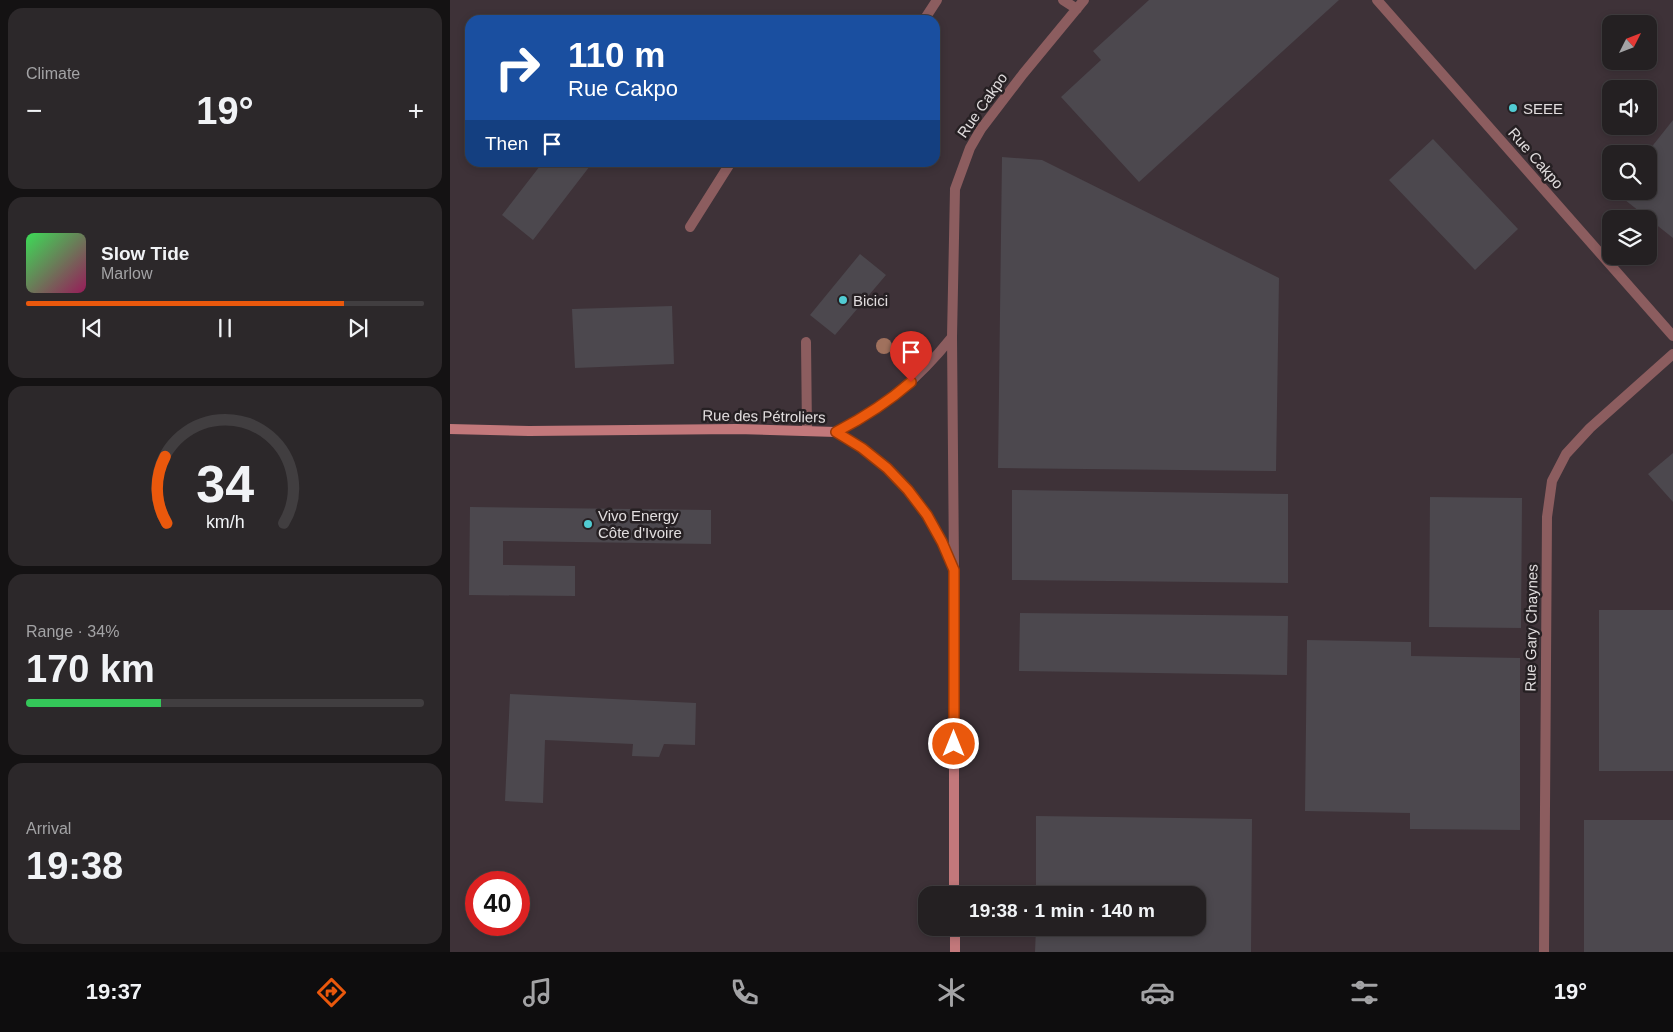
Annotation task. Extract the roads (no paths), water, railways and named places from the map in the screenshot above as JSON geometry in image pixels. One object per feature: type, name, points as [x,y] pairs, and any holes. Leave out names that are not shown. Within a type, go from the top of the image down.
[{"type":"street","name":"Rue des Pétroliers","points":[[450,429],[529,431],[738,429],[836,432],[862,448],[887,468],[908,490],[927,515],[942,542],[954,570],[954,886]]},
{"type":"street","points":[[954,936],[955,952]]},
{"type":"lane","points":[[927,15],[937,0]]},
{"type":"lane","points":[[1063,0],[1077,9]]},
{"type":"lane","name":"Rue Cakpo","points":[[954,570],[952,338],[955,189],[962,166],[981,129],[1084,0]]},
{"type":"lane","name":"Rue Cakpo","points":[[1377,0],[1673,336]]},
{"type":"lane","points":[[690,227],[728,167]]},
{"type":"lane","points":[[836,432],[863,418],[900,392],[933,361],[952,338]]},
{"type":"lane","points":[[806,342],[807,431]]},
{"type":"lane","name":"Rue Gary Chaynes","points":[[1544,952],[1547,517],[1552,481],[1566,454],[1590,428],[1673,354]]},
{"type":"place","name":"SEEE","points":[[1513,108]]},
{"type":"place","name":"Bicici","points":[[843,300]]},
{"type":"place","name":"Vivo Energy Côte d'Ivoire","points":[[588,524]]}]
